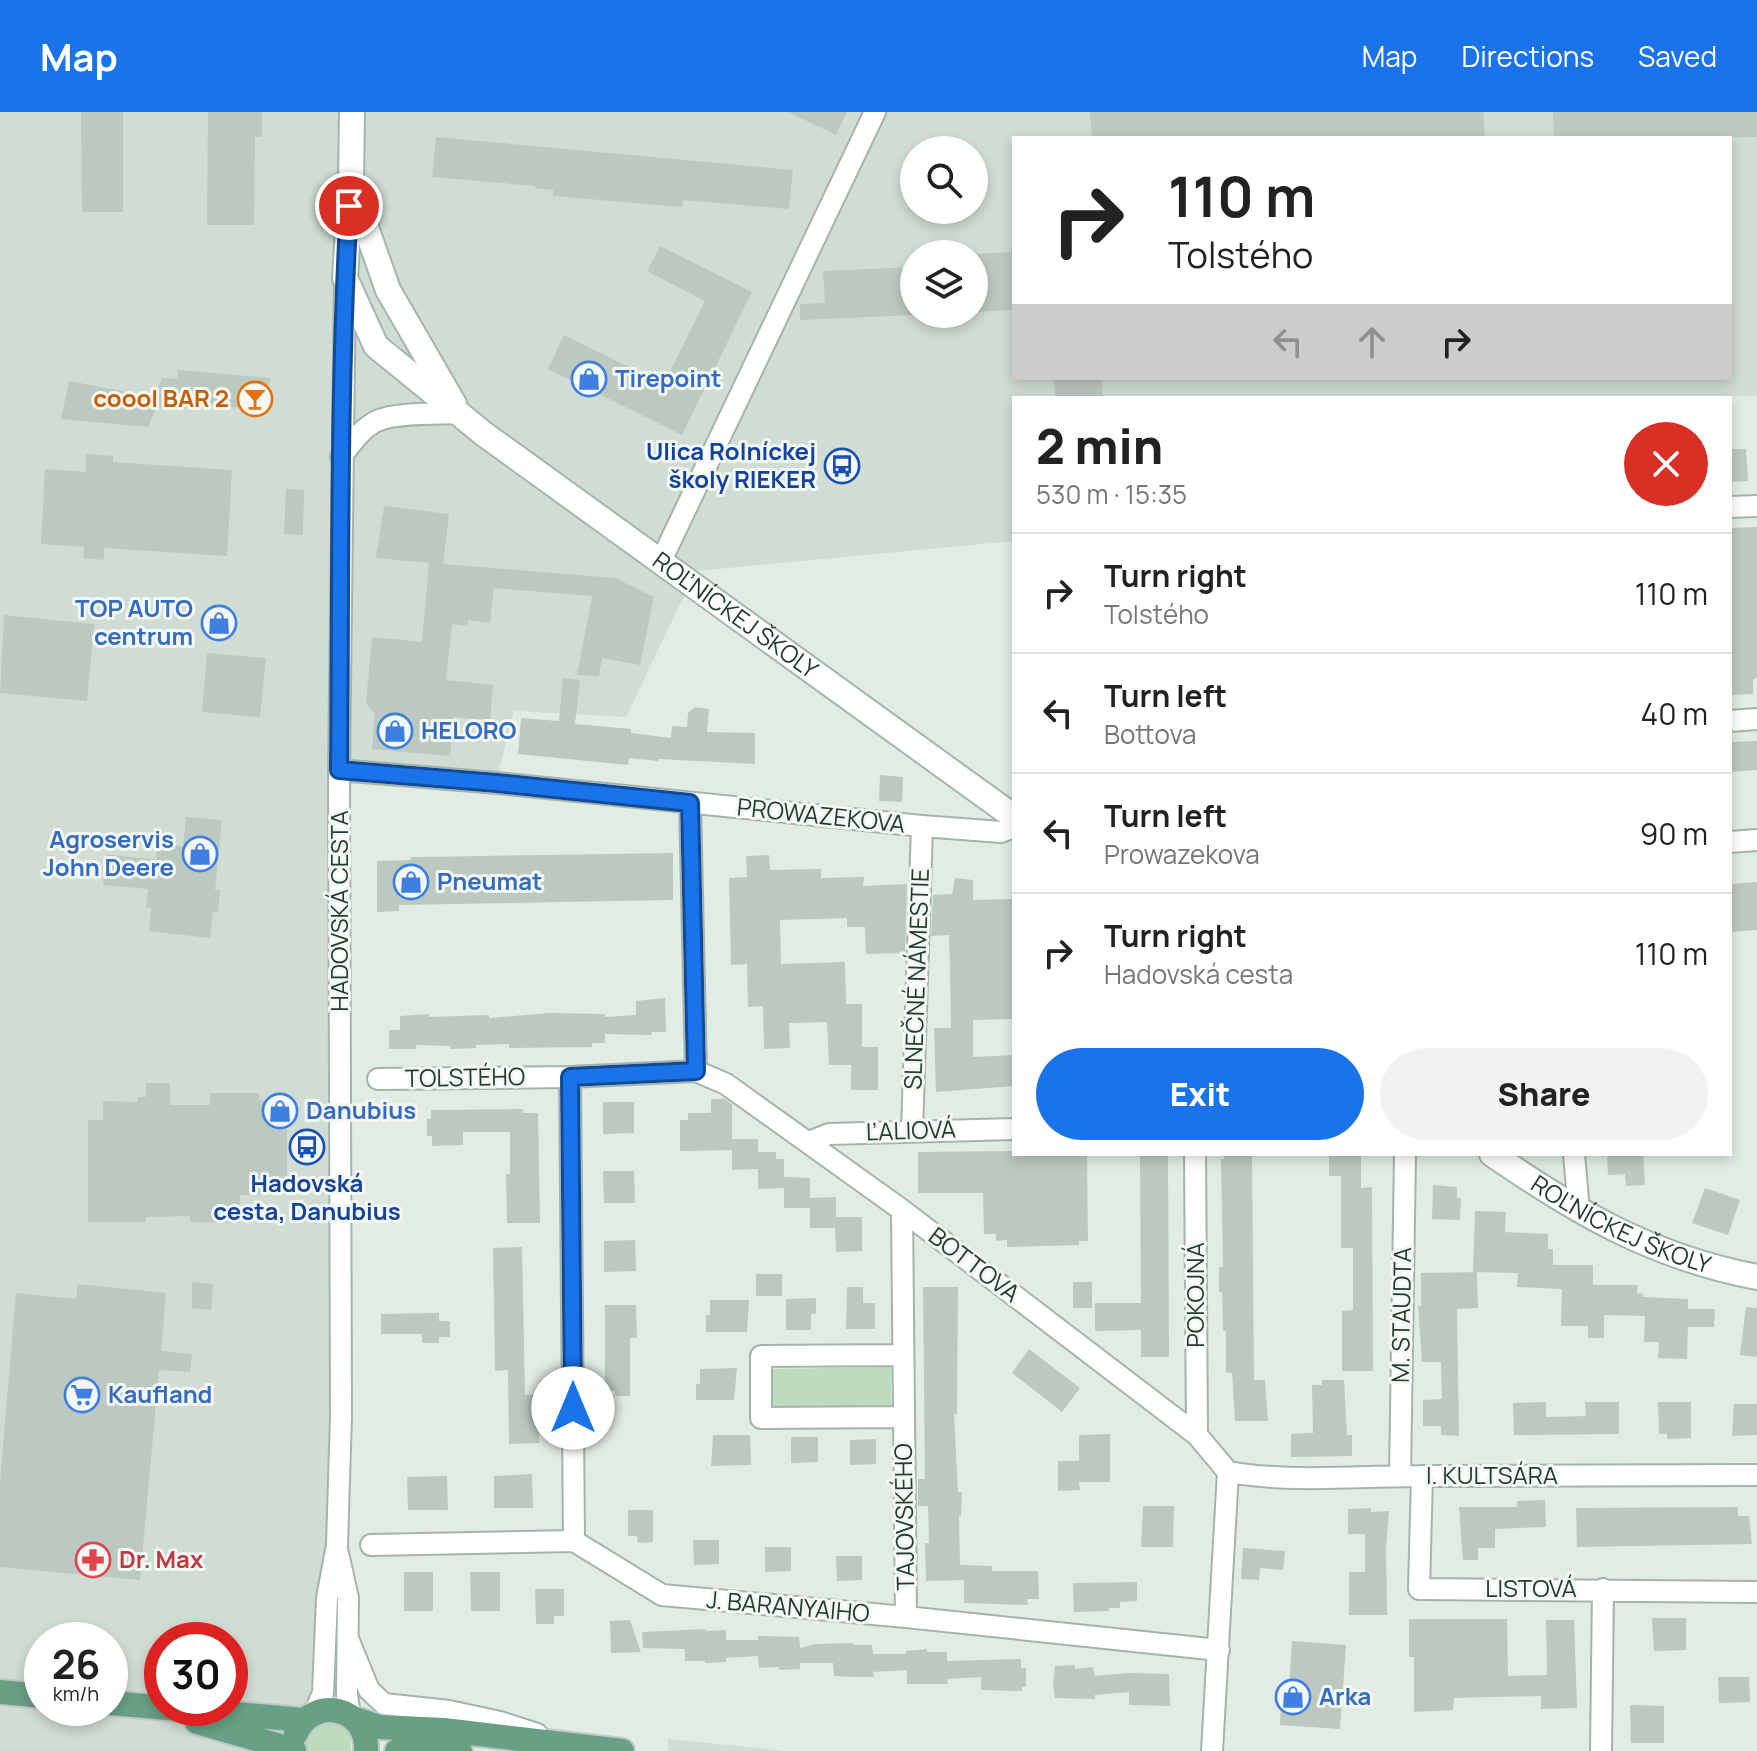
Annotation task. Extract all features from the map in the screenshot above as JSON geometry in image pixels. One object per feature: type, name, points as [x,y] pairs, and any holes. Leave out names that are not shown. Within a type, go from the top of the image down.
[{"type":"main road","name":"HADOVSKÁ CESTA","points":[[345,278],[352,112]]},
{"type":"main road","name":"ROĽNÍCKEJ ŠKOLY","points":[[351,182],[388,290],[459,413]]},
{"type":"main road","name":"ROĽNÍCKEJ ŠKOLY","points":[[345,278],[376,346],[459,413],[660,563],[1012,816]]},
{"type":"main road","name":"ROĽNÍCKEJ ŠKOLY","points":[[1495,1156],[1579,1211],[1621,1234],[1677,1257],[1757,1277]]},
{"type":"main road","points":[[0,1692],[24,1694]]},
{"type":"main road","points":[[128,1705],[309,1716],[333,1709],[379,1727],[444,1730],[622,1751]]},
{"type":"main road","points":[[142,1706],[294,1751],[295,1734],[309,1716]]},
{"type":"main road","points":[[353,1717],[364,1732],[366,1751]]},
{"type":"main road","points":[[397,1751],[420,1747],[460,1751]]},
{"type":"street","points":[[660,563],[875,112]]},
{"type":"street","name":"HADOVSKÁ CESTA","points":[[309,1716],[323,1693],[327,1598],[337,1545],[341,1388],[339,770],[345,278]]},
{"type":"street","points":[[341,457],[357,437],[377,421],[415,414],[459,413]]},
{"type":"street","points":[[1732,507],[1757,506]]},
{"type":"street","points":[[1732,721],[1757,719]]},
{"type":"street","name":"PROWAZEKOVA","points":[[339,770],[922,826],[1001,832],[1012,828]]},
{"type":"street","points":[[690,803],[696,1071]]},
{"type":"street","name":"SLNEČNÉ NÁMESTIE","points":[[912,1131],[922,826]]},
{"type":"street","points":[[1732,842],[1757,840]]},
{"type":"street","name":"TOLSTÉHO","points":[[378,1079],[570,1077],[696,1071]]},
{"type":"street","name":"BOTTOVA","points":[[696,1071],[726,1084],[902,1210],[1197,1435],[1228,1472]]},
{"type":"street","points":[[371,1545],[574,1541],[570,1077]]},
{"type":"street","name":"ĽALIOVÁ","points":[[809,1142],[829,1134],[1012,1129]]},
{"type":"street","name":"POKOJNÁ","points":[[1195,1156],[1197,1435]]},
{"type":"street","name":"M. STAUDTA","points":[[1400,1476],[1405,1156]]},
{"type":"street","points":[[1574,1156],[1579,1211]]},
{"type":"street","name":"TAJOVSKÉHO","points":[[902,1210],[906,1617]]},
{"type":"street","name":"TAJOVSKÉHO","points":[[903,1355],[761,1356],[761,1418],[904,1417]]},
{"type":"street","points":[[1212,1751],[1228,1472]]},
{"type":"street","name":"I. KULTSÁRA","points":[[1228,1472],[1252,1476],[1336,1479],[1757,1475]]},
{"type":"street","name":"LISTOVÁ","points":[[1422,1476],[1419,1589],[1757,1592]]},
{"type":"street","name":"J. BARANYAIHO","points":[[574,1541],[662,1595],[1219,1650]]},
{"type":"street","name":"HADOVSKÁ CESTA","points":[[337,1545],[348,1598],[347,1695],[353,1717]]},
{"type":"street","points":[[1601,1751],[1603,1589]]},
{"type":"street","points":[[349,1641],[369,1690],[384,1704],[449,1711],[500,1722],[563,1743]]},
{"type":"shaded area","points":[[0,112],[1757,112],[1757,396],[1012,396],[1012,541],[696,571],[626,717],[514,711],[499,771],[340,770],[341,1416],[314,1751],[0,1751]]},
{"type":"shaded area","points":[[668,1739],[788,1751],[668,1751]]},
{"type":"green space","points":[[891,1367],[891,1409],[771,1411],[771,1369]]},
{"type":"green space","points":[[337,1721],[350,1733],[351,1751],[306,1751],[304,1739],[314,1724]]},
{"type":"building","points":[[81,112],[123,112],[123,212],[82,212]]},
{"type":"building","points":[[208,112],[262,112],[262,137],[255,137],[254,225],[207,225]]},
{"type":"building","points":[[788,112],[847,112],[836,135]]},
{"type":"building","points":[[1090,112],[1483,112],[1485,136],[1092,136]]},
{"type":"building","points":[[1553,112],[1757,112],[1757,137],[1554,136]]},
{"type":"building","points":[[436,137],[793,170],[789,209],[683,200],[682,207],[553,196],[553,190],[535,186],[432,177]]},
{"type":"building","points":[[660,246],[752,292],[682,435],[548,369],[564,335],[664,384],[705,301],[647,271]]},
{"type":"building","points":[[1012,252],[1012,310],[988,311],[988,253]]},
{"type":"building","points":[[900,268],[900,316],[800,320],[800,304],[825,303],[823,271]]},
{"type":"building","points":[[178,370],[271,378],[262,407],[156,408],[148,427],[61,419],[69,381],[154,397],[162,378],[177,379]]},
{"type":"building","points":[[1054,380],[1102,380],[1103,396],[1055,396]]},
{"type":"building","points":[[1732,449],[1746,449],[1748,481],[1732,482]]},
{"type":"building","points":[[86,454],[113,456],[113,462],[232,470],[227,556],[104,548],[104,560],[83,558],[84,547],[41,544],[45,469],[86,472]]},
{"type":"building","points":[[286,489],[304,490],[303,535],[284,534]]},
{"type":"building","points":[[384,506],[449,514],[443,564],[615,578],[654,597],[640,665],[602,658],[599,676],[577,675],[592,596],[494,588],[490,623],[468,620],[467,626],[452,624],[446,680],[493,685],[490,720],[454,717],[450,756],[372,749],[375,714],[366,703],[372,637],[422,642],[429,563],[376,558]]},
{"type":"building","points":[[1757,527],[1757,677],[1753,680],[1753,694],[1732,695],[1732,528]]},
{"type":"building","points":[[4,615],[94,624],[87,701],[0,693]]},
{"type":"building","points":[[207,653],[266,658],[260,717],[202,712]]},
{"type":"building","points":[[563,678],[580,680],[575,724],[631,729],[631,733],[671,738],[672,726],[687,727],[688,713],[695,707],[709,709],[707,732],[755,733],[755,764],[629,758],[628,765],[518,754],[521,718],[559,721]]},
{"type":"building","points":[[1757,741],[1757,770],[1732,772],[1732,742]]},
{"type":"building","points":[[880,775],[903,777],[902,802],[879,801]]},
{"type":"building","points":[[186,817],[222,820],[215,890],[220,890],[218,912],[213,912],[210,938],[149,931],[151,908],[146,907],[148,889],[103,885],[106,854],[156,860],[158,844],[183,846]]},
{"type":"building","points":[[673,853],[673,900],[399,905],[399,911],[377,912],[377,861],[411,860],[411,857]]},
{"type":"building","points":[[769,855],[770,870],[821,869],[821,878],[864,877],[863,886],[907,884],[905,953],[866,954],[865,927],[847,927],[847,918],[780,920],[781,964],[845,962],[846,1004],[862,1004],[862,1047],[878,1047],[878,1090],[851,1090],[851,1065],[829,1065],[827,1022],[789,1023],[790,1048],[764,1049],[763,1006],[748,1007],[747,964],[731,965],[729,878],[747,877],[746,856]]},
{"type":"building","points":[[955,878],[973,880],[973,900],[1012,899],[1012,1019],[973,1020],[973,1057],[1012,1055],[1012,1086],[936,1092],[934,1028],[951,1028],[949,935],[931,936],[933,895],[952,894]]},
{"type":"building","points":[[1757,882],[1757,930],[1732,932],[1732,884]]},
{"type":"building","points":[[665,998],[666,1032],[652,1032],[651,1035],[605,1034],[605,1043],[592,1043],[592,1047],[509,1048],[509,1044],[450,1049],[450,1046],[416,1045],[416,1049],[389,1049],[389,1030],[400,1030],[400,1016],[636,1015],[636,1001]]},
{"type":"building","points":[[146,1083],[170,1083],[170,1105],[210,1105],[210,1093],[259,1093],[259,1100],[287,1100],[287,1195],[240,1195],[240,1223],[190,1222],[190,1216],[146,1217],[146,1222],[88,1222],[88,1120],[103,1120],[103,1101],[138,1102],[138,1097],[146,1097]]},
{"type":"building","points":[[711,1099],[725,1099],[732,1104],[732,1139],[758,1139],[758,1152],[776,1152],[776,1159],[784,1159],[784,1177],[810,1178],[810,1198],[836,1197],[836,1217],[862,1217],[862,1251],[836,1252],[835,1228],[810,1228],[810,1208],[784,1208],[784,1188],[758,1189],[758,1169],[732,1170],[732,1150],[680,1151],[680,1120],[688,1120],[688,1113],[711,1113]]},
{"type":"building","points":[[603,1102],[634,1102],[634,1133],[603,1134]]},
{"type":"building","points":[[523,1109],[523,1113],[538,1113],[540,1223],[507,1223],[506,1174],[510,1174],[510,1132],[463,1132],[463,1145],[432,1146],[432,1136],[427,1136],[427,1119],[431,1119],[431,1110]]},
{"type":"building","points":[[1012,1151],[1012,1156],[1087,1156],[1088,1241],[1079,1241],[1079,1245],[1007,1247],[1007,1240],[996,1241],[996,1234],[984,1234],[983,1193],[918,1193],[918,1152]]},
{"type":"building","points":[[1140,1156],[1168,1156],[1169,1357],[1141,1357],[1141,1330],[1095,1331],[1095,1303],[1141,1303]]},
{"type":"building","points":[[1224,1156],[1252,1156],[1254,1380],[1265,1380],[1268,1421],[1235,1421],[1232,1373],[1226,1372],[1226,1331],[1223,1331],[1222,1292],[1219,1292],[1219,1267],[1223,1267],[1221,1159]]},
{"type":"building","points":[[1329,1156],[1361,1156],[1361,1188],[1372,1187],[1373,1371],[1342,1371],[1342,1311],[1353,1310],[1353,1248],[1341,1248],[1341,1176],[1329,1176]]},
{"type":"building","points":[[1607,1156],[1643,1156],[1645,1185],[1626,1186],[1625,1174],[1608,1175]]},
{"type":"building","points":[[603,1171],[634,1171],[635,1203],[604,1203]]},
{"type":"building","points":[[1433,1185],[1457,1187],[1457,1198],[1461,1198],[1460,1220],[1432,1219]]},
{"type":"building","points":[[1705,1188],[1740,1200],[1728,1235],[1692,1223]]},
{"type":"building","points":[[1475,1211],[1506,1212],[1505,1232],[1548,1234],[1548,1249],[1553,1249],[1553,1265],[1593,1265],[1593,1285],[1638,1285],[1637,1294],[1643,1293],[1643,1297],[1688,1299],[1688,1309],[1715,1309],[1714,1327],[1688,1327],[1687,1359],[1658,1358],[1659,1342],[1644,1342],[1645,1316],[1604,1315],[1604,1338],[1588,1338],[1588,1326],[1561,1326],[1562,1289],[1517,1287],[1518,1273],[1473,1272]]},
{"type":"building","points":[[635,1240],[636,1271],[604,1272],[604,1241]]},
{"type":"building","points":[[522,1247],[525,1395],[538,1394],[539,1443],[509,1444],[508,1370],[495,1371],[493,1248]]},
{"type":"building","points":[[1477,1272],[1478,1308],[1457,1309],[1459,1436],[1441,1435],[1441,1426],[1423,1426],[1423,1400],[1442,1399],[1441,1362],[1422,1362],[1418,1306],[1421,1306],[1421,1273]]},
{"type":"building","points":[[756,1274],[782,1274],[782,1296],[756,1296]]},
{"type":"building","points":[[192,1282],[213,1284],[211,1310],[192,1308]]},
{"type":"building","points":[[1073,1282],[1092,1282],[1092,1308],[1073,1308]]},
{"type":"building","name":"Kaufland","points":[[78,1284],[166,1293],[161,1351],[192,1354],[190,1372],[159,1370],[140,1580],[0,1567],[0,1482],[16,1293],[76,1299]]},
{"type":"building","points":[[847,1287],[863,1287],[863,1303],[875,1303],[875,1329],[846,1329]]},
{"type":"building","points":[[923,1287],[958,1287],[957,1414],[954,1414],[958,1492],[962,1492],[960,1565],[992,1566],[992,1571],[1038,1571],[1039,1599],[1027,1599],[1028,1605],[964,1603],[964,1580],[926,1581],[928,1506],[918,1506],[918,1479],[925,1479]]},
{"type":"building","points":[[816,1298],[816,1314],[811,1314],[811,1330],[786,1330],[786,1299]]},
{"type":"building","points":[[710,1300],[749,1300],[747,1332],[706,1332]]},
{"type":"building","points":[[605,1305],[636,1305],[637,1338],[630,1338],[630,1396],[615,1396],[615,1391],[605,1391]]},
{"type":"building","points":[[1746,1307],[1757,1308],[1757,1357],[1740,1355]]},
{"type":"building","points":[[439,1313],[439,1321],[450,1321],[450,1337],[439,1337],[439,1343],[422,1343],[422,1334],[381,1334],[381,1314]]},
{"type":"building","points":[[1029,1349],[1080,1388],[1062,1412],[1012,1373]]},
{"type":"building","points":[[737,1368],[734,1400],[696,1400],[700,1369]]},
{"type":"building","points":[[1322,1380],[1344,1380],[1347,1435],[1352,1435],[1352,1456],[1291,1457],[1291,1434],[1313,1433],[1312,1385],[1322,1385]]},
{"type":"building","points":[[1546,1402],[1546,1417],[1586,1416],[1585,1402],[1619,1402],[1619,1434],[1514,1435],[1513,1403]]},
{"type":"building","points":[[1658,1402],[1691,1402],[1691,1438],[1667,1439],[1667,1434],[1659,1434]]},
{"type":"building","points":[[1734,1404],[1757,1404],[1757,1435],[1732,1436]]},
{"type":"building","points":[[1110,1434],[1110,1482],[1079,1482],[1080,1490],[1058,1491],[1058,1461],[1079,1461],[1079,1435]]},
{"type":"building","points":[[713,1435],[750,1435],[751,1465],[711,1466]]},
{"type":"building","points":[[791,1437],[818,1437],[818,1462],[791,1463]]},
{"type":"building","points":[[876,1439],[876,1464],[850,1465],[850,1440]]},
{"type":"building","points":[[532,1474],[533,1508],[494,1508],[494,1476]]},
{"type":"building","points":[[447,1476],[448,1510],[408,1510],[407,1477]]},
{"type":"building","points":[[1545,1500],[1546,1527],[1495,1529],[1495,1548],[1478,1548],[1478,1560],[1463,1560],[1459,1507],[1517,1507],[1517,1501]]},
{"type":"building","points":[[1143,1506],[1174,1506],[1173,1547],[1141,1547]]},
{"type":"building","points":[[1738,1507],[1738,1516],[1749,1516],[1752,1544],[1577,1547],[1576,1508]]},
{"type":"building","points":[[1371,1508],[1371,1512],[1389,1511],[1387,1615],[1349,1615],[1349,1572],[1365,1572],[1365,1534],[1348,1534],[1348,1509]]},
{"type":"building","points":[[628,1510],[653,1510],[653,1542],[638,1543],[637,1536],[628,1536]]},
{"type":"building","points":[[693,1540],[719,1540],[719,1564],[694,1565]]},
{"type":"building","points":[[765,1547],[791,1547],[791,1571],[765,1572]]},
{"type":"building","points":[[1243,1548],[1285,1551],[1283,1570],[1260,1568],[1259,1580],[1241,1579]]},
{"type":"building","points":[[836,1556],[862,1556],[862,1580],[837,1581]]},
{"type":"building","points":[[404,1572],[433,1572],[433,1611],[404,1611]]},
{"type":"building","points":[[470,1572],[500,1572],[500,1611],[471,1611]]},
{"type":"building","points":[[1137,1582],[1137,1601],[1120,1602],[1120,1608],[1109,1608],[1109,1611],[1074,1612],[1073,1583]]},
{"type":"building","points":[[535,1589],[564,1589],[564,1616],[554,1616],[554,1624],[536,1624]]},
{"type":"building","points":[[1652,1618],[1686,1618],[1686,1650],[1654,1651]]},
{"type":"building","points":[[1409,1619],[1507,1619],[1508,1676],[1547,1675],[1546,1620],[1574,1620],[1577,1708],[1541,1709],[1541,1696],[1454,1698],[1453,1710],[1414,1712],[1414,1657],[1409,1657]]},
{"type":"building","points":[[630,1620],[641,1652],[611,1653],[610,1621]]},
{"type":"building","points":[[726,1630],[726,1640],[758,1640],[758,1636],[799,1637],[800,1648],[816,1644],[853,1643],[872,1645],[873,1654],[906,1654],[906,1651],[927,1649],[927,1652],[947,1652],[947,1661],[1021,1659],[1021,1668],[1026,1668],[1026,1687],[1022,1687],[1022,1691],[981,1690],[981,1677],[947,1679],[948,1684],[907,1684],[907,1670],[873,1672],[874,1677],[834,1676],[833,1663],[800,1663],[800,1669],[779,1670],[779,1667],[759,1668],[758,1656],[705,1663],[685,1661],[685,1649],[643,1648],[642,1632]]},
{"type":"building","points":[[1292,1641],[1346,1645],[1340,1729],[1280,1725],[1281,1705],[1288,1706]]},
{"type":"building","points":[[1075,1665],[1075,1669],[1093,1667],[1095,1676],[1169,1674],[1170,1706],[1129,1705],[1129,1692],[1095,1695],[1095,1699],[1055,1698],[1055,1666]]},
{"type":"building","points":[[1718,1677],[1749,1677],[1750,1702],[1719,1703]]},
{"type":"building","points":[[1630,1705],[1664,1706],[1664,1743],[1631,1743]]},
{"type":"place","name":"Tirepoint","points":[[589,379]]},
{"type":"place","name":"coool BAR 2","points":[[255,399]]},
{"type":"place","name":"Ulica Rolníckej školy RIEKER","points":[[842,466]]},
{"type":"place","name":"TOP AUTO centrum","points":[[219,623]]},
{"type":"place","name":"HELORO","points":[[395,731]]},
{"type":"place","name":"Agroservis John Deere","points":[[200,854]]},
{"type":"place","name":"Pneumat","points":[[411,882]]},
{"type":"place","name":"Danubius","points":[[280,1111]]},
{"type":"place","name":"Hadovská cesta, Danubius","points":[[307,1147]]},
{"type":"place","name":"Kaufland","points":[[82,1395]]},
{"type":"place","name":"Dr. Max","points":[[93,1560]]},
{"type":"place","name":"Arka","points":[[1293,1697]]},
{"type":"route","points":[[349,206],[341,457],[339,770],[690,803],[696,1071],[570,1077],[573,1408]]}]
